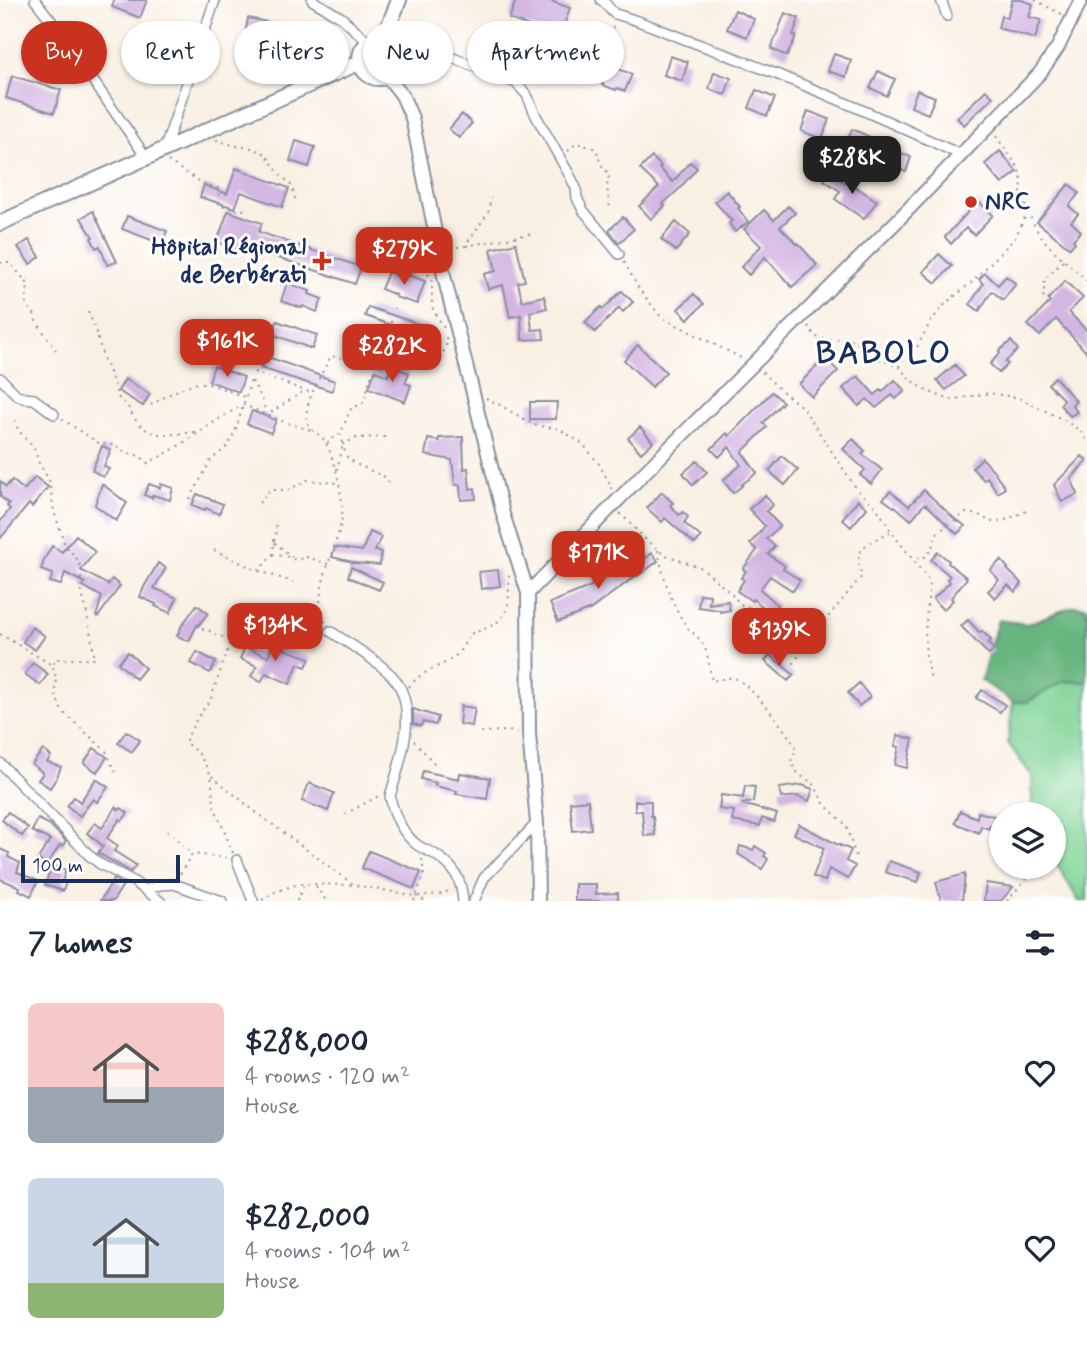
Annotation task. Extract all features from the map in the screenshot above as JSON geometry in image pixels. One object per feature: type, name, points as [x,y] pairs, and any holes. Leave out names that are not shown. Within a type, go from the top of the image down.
[{"type":"main road","points":[[387,21],[399,0]]},
{"type":"main road","points":[[363,48],[360,54],[363,69]]},
{"type":"main road","points":[[0,223],[360,62]]},
{"type":"street","points":[[35,0],[156,153]]},
{"type":"street","points":[[156,153],[215,0]]},
{"type":"street","points":[[312,0],[363,32]]},
{"type":"street","points":[[604,0],[615,14],[747,62],[900,125],[961,155]]},
{"type":"street","points":[[941,0],[947,16]]},
{"type":"street","points":[[528,593],[1040,73],[1058,47],[1081,0]]},
{"type":"street","points":[[453,58],[516,83],[527,95],[576,188],[583,210],[619,254]]},
{"type":"street","points":[[393,84],[402,95],[412,118],[438,249],[503,514],[528,593],[529,734],[537,823],[538,901]]},
{"type":"street","points":[[0,378],[17,395],[34,399],[54,414]]},
{"type":"street","points":[[330,631],[390,673],[404,693],[407,732],[390,796],[403,829],[416,844],[456,872],[462,886],[463,901]]},
{"type":"street","points":[[0,763],[90,856],[133,881],[160,901]]},
{"type":"street","points":[[474,901],[484,878],[537,823]]},
{"type":"street","points":[[237,860],[253,901]]},
{"type":"street","points":[[145,890],[174,884],[222,901]]},
{"type":"path","points":[[1035,0],[1073,19]]},
{"type":"path","points":[[613,21],[615,14]]},
{"type":"path","points":[[988,126],[1018,167],[1022,181],[1021,196],[1036,229],[1048,246],[1087,281]]},
{"type":"path","points":[[198,134],[266,154],[277,171],[292,186],[296,203]]},
{"type":"path","points":[[560,160],[577,143],[596,149],[601,164],[609,175],[607,187],[610,208]]},
{"type":"path","points":[[156,153],[202,183],[218,188],[220,205],[242,211],[246,207]]},
{"type":"path","points":[[465,246],[488,213],[491,198]]},
{"type":"path","points":[[899,367],[902,360],[916,349],[931,321],[946,303],[971,283],[1015,238],[1028,212]]},
{"type":"path","points":[[438,249],[535,233]]},
{"type":"path","points":[[619,254],[639,289],[661,317],[753,364],[803,408],[858,491],[877,508],[908,555],[930,582],[926,642],[928,671],[932,680]]},
{"type":"path","points":[[1043,300],[1045,279],[1064,260]]},
{"type":"path","points":[[0,263],[10,263],[28,284],[26,306],[35,314],[36,321],[56,351]]},
{"type":"path","points":[[428,274],[432,280],[432,307],[445,329]]},
{"type":"path","points":[[311,430],[306,420],[310,398],[331,356],[385,367],[394,308]]},
{"type":"path","points":[[88,313],[97,331],[105,363],[116,385],[117,397],[126,403],[137,422],[149,432],[160,435],[198,432]]},
{"type":"path","points":[[802,316],[816,337],[833,341],[843,338],[855,341],[881,360],[899,367],[925,390],[950,400],[990,393],[1019,398],[1066,421],[1087,440]]},
{"type":"path","points":[[441,359],[447,343],[446,336]]},
{"type":"path","points":[[385,363],[424,360],[435,356]]},
{"type":"path","points":[[326,444],[341,433],[351,410],[364,402],[370,378],[377,366]]},
{"type":"path","points":[[254,372],[313,392]]},
{"type":"path","points":[[190,499],[211,460],[228,446],[251,380],[267,415]]},
{"type":"path","points":[[150,405],[177,390],[200,382],[246,397]]},
{"type":"path","points":[[267,415],[304,391]]},
{"type":"path","points":[[474,393],[534,425],[559,429],[583,444],[599,464],[611,486],[613,505],[646,540],[663,554],[702,569],[740,604],[761,612],[773,623],[798,633],[803,639],[803,646],[791,666]]},
{"type":"path","points":[[54,414],[100,443],[115,445],[125,452],[139,456],[147,463],[244,405]]},
{"type":"path","points":[[244,405],[311,430],[324,439],[337,471],[342,520],[320,598],[320,615],[330,631]]},
{"type":"path","points":[[15,420],[18,430],[34,448],[49,480],[54,511],[65,545],[77,559],[82,571],[80,586],[95,659],[55,659],[53,669]]},
{"type":"path","points":[[341,433],[346,456],[356,464],[387,478],[388,483]]},
{"type":"path","points":[[343,444],[357,438],[385,438]]},
{"type":"path","points":[[337,471],[343,444]]},
{"type":"path","points":[[259,503],[270,490],[288,491],[307,480],[339,483]]},
{"type":"path","points":[[908,555],[923,559],[931,550],[937,533],[965,513],[979,515],[991,522],[1005,520],[1029,510]]},
{"type":"path","points":[[258,570],[273,555],[276,524]]},
{"type":"path","points":[[824,621],[862,576],[858,564],[859,554],[866,544],[891,531]]},
{"type":"path","points":[[274,542],[296,560]]},
{"type":"path","points":[[215,550],[258,570],[293,582]]},
{"type":"path","points":[[658,550],[663,577],[678,612],[689,630],[702,643],[712,681],[734,678],[747,685],[779,721],[794,742],[796,750],[791,761],[795,770],[813,783],[825,805],[846,825],[857,860]]},
{"type":"path","points":[[273,555],[296,560],[307,557],[329,564]]},
{"type":"path","points":[[404,693],[419,674],[455,657],[470,634],[488,629],[501,620],[510,603],[509,574]]},
{"type":"path","points":[[202,629],[220,638],[272,623]]},
{"type":"path","points":[[244,631],[231,640],[211,698],[185,742],[199,754],[211,775],[253,810],[355,885]]},
{"type":"path","points":[[0,634],[52,665],[56,677],[55,694],[62,711],[106,751],[115,772]]},
{"type":"path","points":[[407,732],[435,764]]},
{"type":"path","points":[[481,732],[529,734]]},
{"type":"path","points":[[211,775],[214,806],[237,860]]},
{"type":"path","points":[[345,814],[377,797],[390,796]]},
{"type":"path","points":[[167,830],[192,854],[237,860]]},
{"type":"path","points":[[414,901],[424,875],[423,862],[416,844]]},
{"type":"path","points":[[174,884],[192,854]]},
{"type":"path","points":[[1007,901],[1027,879]]},
{"type":"path","points":[[261,901],[275,892],[298,884],[355,885],[416,896],[441,894],[462,886]]},
{"type":"path","points":[[297,901],[304,884]]},
{"type":"path","points":[[316,885],[326,901]]},
{"type":"path","points":[[416,896],[425,901]]},
{"type":"green space","points":[[1074,606],[1087,607],[1087,682],[1064,681],[1027,702],[1013,702],[981,680],[998,620],[1027,624]]},
{"type":"green space","points":[[1064,681],[1087,682],[1087,901],[1079,901],[1066,879],[1066,802],[1032,802],[1032,776],[1008,743],[1013,702],[1027,702]]},
{"type":"building","points":[[114,0],[147,0],[140,18],[112,7]]},
{"type":"building","points":[[516,0],[548,0],[570,8],[566,21],[509,19]]},
{"type":"building","points":[[1012,0],[1033,4],[1029,17],[1041,20],[1035,39],[998,28],[1001,16],[1007,18]]},
{"type":"building","points":[[735,10],[754,19],[747,37],[727,29]]},
{"type":"building","points":[[785,13],[799,18],[793,35],[796,36],[787,56],[771,49]]},
{"type":"building","points":[[834,54],[851,60],[846,77],[828,71]]},
{"type":"building","points":[[670,56],[688,62],[682,81],[664,75]]},
{"type":"building","points":[[624,71],[632,74],[625,91],[602,85],[624,84]]},
{"type":"building","points":[[878,71],[895,79],[887,96],[870,88]]},
{"type":"building","points":[[714,72],[731,78],[725,95],[709,89]]},
{"type":"building","points":[[12,76],[21,79],[21,84],[40,84],[61,90],[54,113],[6,98]]},
{"type":"building","points":[[756,90],[775,98],[767,116],[749,108]]},
{"type":"building","points":[[917,90],[935,97],[928,114],[911,107]]},
{"type":"building","points":[[986,90],[993,97],[964,125],[957,118]]},
{"type":"building","points":[[808,111],[829,119],[822,139],[801,131]]},
{"type":"building","points":[[462,114],[472,123],[459,138],[449,129]]},
{"type":"building","points":[[852,129],[870,137],[862,155],[845,147]]},
{"type":"building","points":[[296,141],[315,147],[309,167],[290,161]]},
{"type":"building","points":[[896,151],[911,157],[906,172],[890,165]]},
{"type":"building","points":[[1000,151],[1017,172],[1002,184],[985,164]]},
{"type":"building","points":[[652,157],[673,182],[690,162],[697,168],[651,219],[639,206],[659,187],[640,169]]},
{"type":"building","points":[[236,168],[289,188],[282,207],[241,192],[235,208],[200,197],[204,185],[227,194]]},
{"type":"building","points":[[830,172],[877,201],[864,219],[835,199],[840,191],[824,180]]},
{"type":"building","points":[[1069,184],[1079,193],[1069,206],[1078,214],[1071,222],[1081,231],[1070,248],[1037,222]]},
{"type":"building","points":[[727,191],[748,222],[735,232],[729,223],[732,221],[715,202]]},
{"type":"building","points":[[978,201],[993,215],[974,235],[966,228],[951,244],[945,237]]},
{"type":"building","points":[[788,206],[795,213],[780,227],[817,265],[792,287],[765,257],[749,275],[741,267],[761,246],[744,229],[764,210],[774,220]]},
{"type":"building","points":[[93,211],[117,262],[107,265],[100,246],[96,248],[91,238],[93,237],[81,218]]},
{"type":"building","points":[[228,211],[262,223],[259,232],[361,267],[355,284],[268,254],[269,250],[249,244],[246,253],[217,242]]},
{"type":"building","points":[[127,216],[167,231],[162,244],[122,229]]},
{"type":"building","points":[[623,217],[634,229],[619,243],[609,230]]},
{"type":"building","points":[[676,222],[690,234],[676,251],[661,239]]},
{"type":"building","points":[[29,240],[40,257],[30,264],[18,247]]},
{"type":"building","points":[[516,243],[525,281],[518,282],[522,301],[544,296],[547,308],[530,312],[532,330],[543,329],[544,339],[522,340],[521,315],[510,317],[503,285],[488,289],[484,274],[496,271],[491,249]]},
{"type":"building","points":[[939,254],[952,266],[936,283],[923,272]]},
{"type":"building","points":[[388,272],[401,276],[402,273],[425,281],[417,304],[381,289]]},
{"type":"building","points":[[985,273],[998,285],[1006,276],[1016,284],[1003,300],[992,291],[979,311],[970,304],[983,284],[979,279]]},
{"type":"building","points":[[1065,281],[1083,298],[1069,312],[1087,331],[1087,353],[1056,319],[1040,336],[1028,325]]},
{"type":"building","points":[[287,283],[310,291],[309,294],[322,299],[317,312],[281,301]]},
{"type":"building","points":[[622,291],[633,302],[623,312],[619,308],[595,332],[585,322]]},
{"type":"building","points":[[694,294],[704,304],[688,319],[678,309]]},
{"type":"building","points":[[368,307],[434,329],[430,342],[365,316]]},
{"type":"building","points":[[277,321],[317,335],[312,349],[272,334]]},
{"type":"building","points":[[233,329],[244,332],[242,338],[259,344],[256,352],[228,343]]},
{"type":"building","points":[[1011,341],[1018,350],[1005,362],[1008,364],[999,373],[990,364],[999,351]]},
{"type":"building","points":[[638,345],[666,372],[652,387],[624,360]]},
{"type":"building","points":[[265,356],[335,381],[332,391],[261,368]]},
{"type":"building","points":[[825,358],[838,371],[812,397],[799,384]]},
{"type":"building","points":[[955,365],[964,376],[946,390],[937,380]]},
{"type":"building","points":[[214,366],[244,377],[239,392],[209,381]]},
{"type":"building","points":[[391,366],[409,373],[405,383],[411,385],[405,402],[369,388],[375,371],[388,376]]},
{"type":"building","points":[[858,376],[875,395],[895,380],[905,391],[896,399],[892,395],[876,408],[867,399],[859,406],[843,388]]},
{"type":"building","points":[[1055,377],[1076,401],[1072,405],[1077,412],[1070,416],[1060,405],[1064,400],[1048,384]]},
{"type":"building","points":[[125,379],[150,394],[143,406],[118,391]]},
{"type":"building","points":[[772,392],[783,402],[763,423],[767,427],[742,452],[757,473],[733,493],[723,480],[741,465],[729,447],[719,457],[711,449],[727,433],[729,436]]},
{"type":"building","points":[[530,402],[557,402],[556,419],[530,419]]},
{"type":"building","points":[[252,411],[276,420],[271,433],[247,424]]},
{"type":"building","points":[[640,427],[653,442],[641,453],[628,438]]},
{"type":"building","points":[[463,437],[464,469],[468,468],[470,489],[475,488],[476,499],[461,500],[460,485],[455,485],[452,460],[425,455],[428,439],[439,441],[439,438]]},
{"type":"building","points":[[853,439],[865,451],[862,454],[882,470],[871,484],[860,475],[865,470],[843,449]]},
{"type":"building","points":[[102,446],[111,450],[104,466],[109,469],[103,477],[92,470]]},
{"type":"building","points":[[782,456],[798,470],[785,485],[769,471]]},
{"type":"building","points":[[1082,456],[1087,460],[1071,479],[1078,494],[1062,502],[1054,485]]},
{"type":"building","points":[[982,458],[1005,488],[998,493],[987,477],[984,480],[972,468]]},
{"type":"building","points":[[697,461],[707,472],[693,485],[683,473]]},
{"type":"building","points":[[35,477],[48,487],[32,507],[29,504],[0,539],[0,522],[10,509],[7,506],[9,504],[0,496],[0,481],[6,487],[12,480],[24,490]]},
{"type":"building","points":[[102,484],[127,503],[116,521],[95,505]]},
{"type":"building","points":[[149,484],[160,488],[161,484],[173,488],[170,500],[144,495]]},
{"type":"building","points":[[924,490],[965,526],[957,534],[927,505],[924,504],[911,520],[883,499],[890,491],[909,506]]},
{"type":"building","points":[[662,492],[673,503],[670,505],[679,515],[683,512],[688,517],[684,523],[701,537],[695,544],[665,518],[662,522],[647,508]]},
{"type":"building","points":[[197,494],[223,504],[219,514],[192,505]]},
{"type":"building","points":[[765,495],[773,505],[766,511],[780,526],[766,539],[775,546],[768,554],[785,566],[783,569],[800,580],[793,591],[770,576],[760,589],[778,605],[770,613],[753,599],[752,601],[737,591],[744,580],[741,578],[746,571],[743,569],[757,550],[750,544],[765,526],[749,509]]},
{"type":"building","points":[[858,500],[867,508],[851,527],[842,519]]},
{"type":"building","points":[[370,532],[381,537],[375,551],[381,552],[380,565],[352,563],[332,557],[335,547],[362,551]]},
{"type":"building","points":[[76,535],[95,552],[81,570],[108,585],[112,579],[120,586],[98,617],[96,616],[102,597],[83,586],[85,583],[65,573],[61,585],[50,582],[53,574],[41,570],[52,546],[62,552]]},
{"type":"building","points":[[938,552],[967,578],[943,610],[933,599],[950,582],[947,579],[950,576],[931,560]]},
{"type":"building","points":[[652,553],[658,561],[638,576],[591,609],[558,622],[550,603],[589,587],[617,567],[623,576]]},
{"type":"building","points":[[1001,560],[1022,584],[1015,592],[1008,585],[995,598],[988,591],[999,580],[990,570]]},
{"type":"building","points":[[158,563],[166,568],[154,588],[177,598],[170,613],[140,597]]},
{"type":"building","points":[[351,567],[383,582],[379,590],[348,577]]},
{"type":"building","points":[[498,570],[500,586],[481,589],[479,572]]},
{"type":"building","points":[[700,594],[710,595],[709,604],[728,601],[730,610],[720,612],[698,607]]},
{"type":"building","points":[[197,605],[208,613],[197,625],[189,641],[177,636],[182,625]]},
{"type":"building","points":[[968,620],[991,640],[988,643],[994,650],[989,655],[961,626]]},
{"type":"building","points":[[32,627],[45,636],[35,650],[23,642]]},
{"type":"building","points":[[273,641],[285,645],[284,649],[310,658],[306,667],[298,664],[290,684],[266,673],[261,682],[251,676],[257,666],[240,659],[245,647],[268,657]]},
{"type":"building","points":[[128,652],[145,668],[136,679],[118,663]]},
{"type":"building","points":[[197,652],[216,662],[210,673],[191,663]]},
{"type":"building","points":[[770,655],[794,675],[788,681],[765,661]]},
{"type":"building","points":[[33,663],[48,674],[40,685],[25,674]]},
{"type":"building","points":[[859,683],[870,697],[859,706],[848,693]]},
{"type":"building","points":[[982,690],[1005,705],[1000,712],[976,698]]},
{"type":"building","points":[[461,706],[475,708],[472,726],[459,724]]},
{"type":"building","points":[[413,709],[438,717],[436,725],[423,722],[421,726],[413,724]]},
{"type":"building","points":[[126,731],[140,740],[132,752],[118,743]]},
{"type":"building","points":[[898,735],[913,739],[907,768],[895,765],[899,747],[895,746]]},
{"type":"building","points":[[94,748],[107,757],[97,772],[84,763]]},
{"type":"building","points":[[43,750],[51,756],[47,762],[61,767],[50,788],[38,780],[43,773],[32,764]]},
{"type":"building","points":[[423,771],[459,779],[460,773],[490,778],[487,799],[456,794],[457,791],[435,786],[436,783],[421,779]]},
{"type":"building","points":[[96,779],[108,787],[97,802],[93,799],[80,816],[67,806],[74,797],[80,802]]},
{"type":"building","points":[[309,783],[334,793],[328,811],[302,801]]},
{"type":"building","points":[[802,785],[813,789],[809,801],[797,796],[781,798],[779,788]]},
{"type":"building","points":[[745,786],[755,787],[753,802],[742,804],[777,814],[774,822],[762,818],[760,826],[732,821],[734,811],[719,809],[721,795],[743,798]]},
{"type":"building","points":[[588,800],[591,829],[573,831],[570,802]]},
{"type":"building","points":[[635,801],[651,801],[655,835],[644,836],[642,811],[635,811]]},
{"type":"building","points":[[116,807],[128,813],[122,821],[120,819],[107,838],[118,846],[114,851],[136,865],[131,872],[98,853],[103,846],[87,833],[95,823],[102,828]]},
{"type":"building","points":[[960,811],[977,818],[978,812],[989,815],[989,829],[981,826],[979,833],[955,823]]},
{"type":"building","points":[[8,812],[28,828],[22,836],[2,820]]},
{"type":"building","points":[[38,819],[50,825],[66,841],[63,846],[60,845],[47,865],[38,859],[50,840],[32,831]]},
{"type":"building","points":[[799,824],[851,850],[846,861],[855,866],[848,879],[829,869],[825,881],[813,877],[824,848],[794,834]]},
{"type":"building","points":[[740,846],[753,850],[755,846],[766,853],[764,856],[768,859],[762,869],[738,854]]},
{"type":"building","points":[[0,849],[20,863],[17,872],[38,881],[31,896],[19,890],[20,887],[0,879]]},
{"type":"building","points":[[369,851],[421,872],[414,889],[362,868]]},
{"type":"building","points":[[889,861],[921,872],[918,882],[885,872]]},
{"type":"building","points":[[52,865],[66,870],[62,881],[66,882],[63,891],[45,885]]},
{"type":"building","points":[[965,874],[962,901],[941,901],[936,882]]},
{"type":"building","points":[[114,879],[123,885],[113,901],[100,901]]},
{"type":"building","points":[[986,883],[1013,887],[1001,901],[984,901]]},
{"type":"building","points":[[575,884],[596,884],[596,894],[618,893],[618,901],[575,901]]},
{"type":"place","name":"NRC","points":[[971,202]]},
{"type":"place","name":"Hôpital Régional de Berbérati","points":[[322,261]]},
{"type":"district","name":"BABOLO","points":[[884,354]]}]
